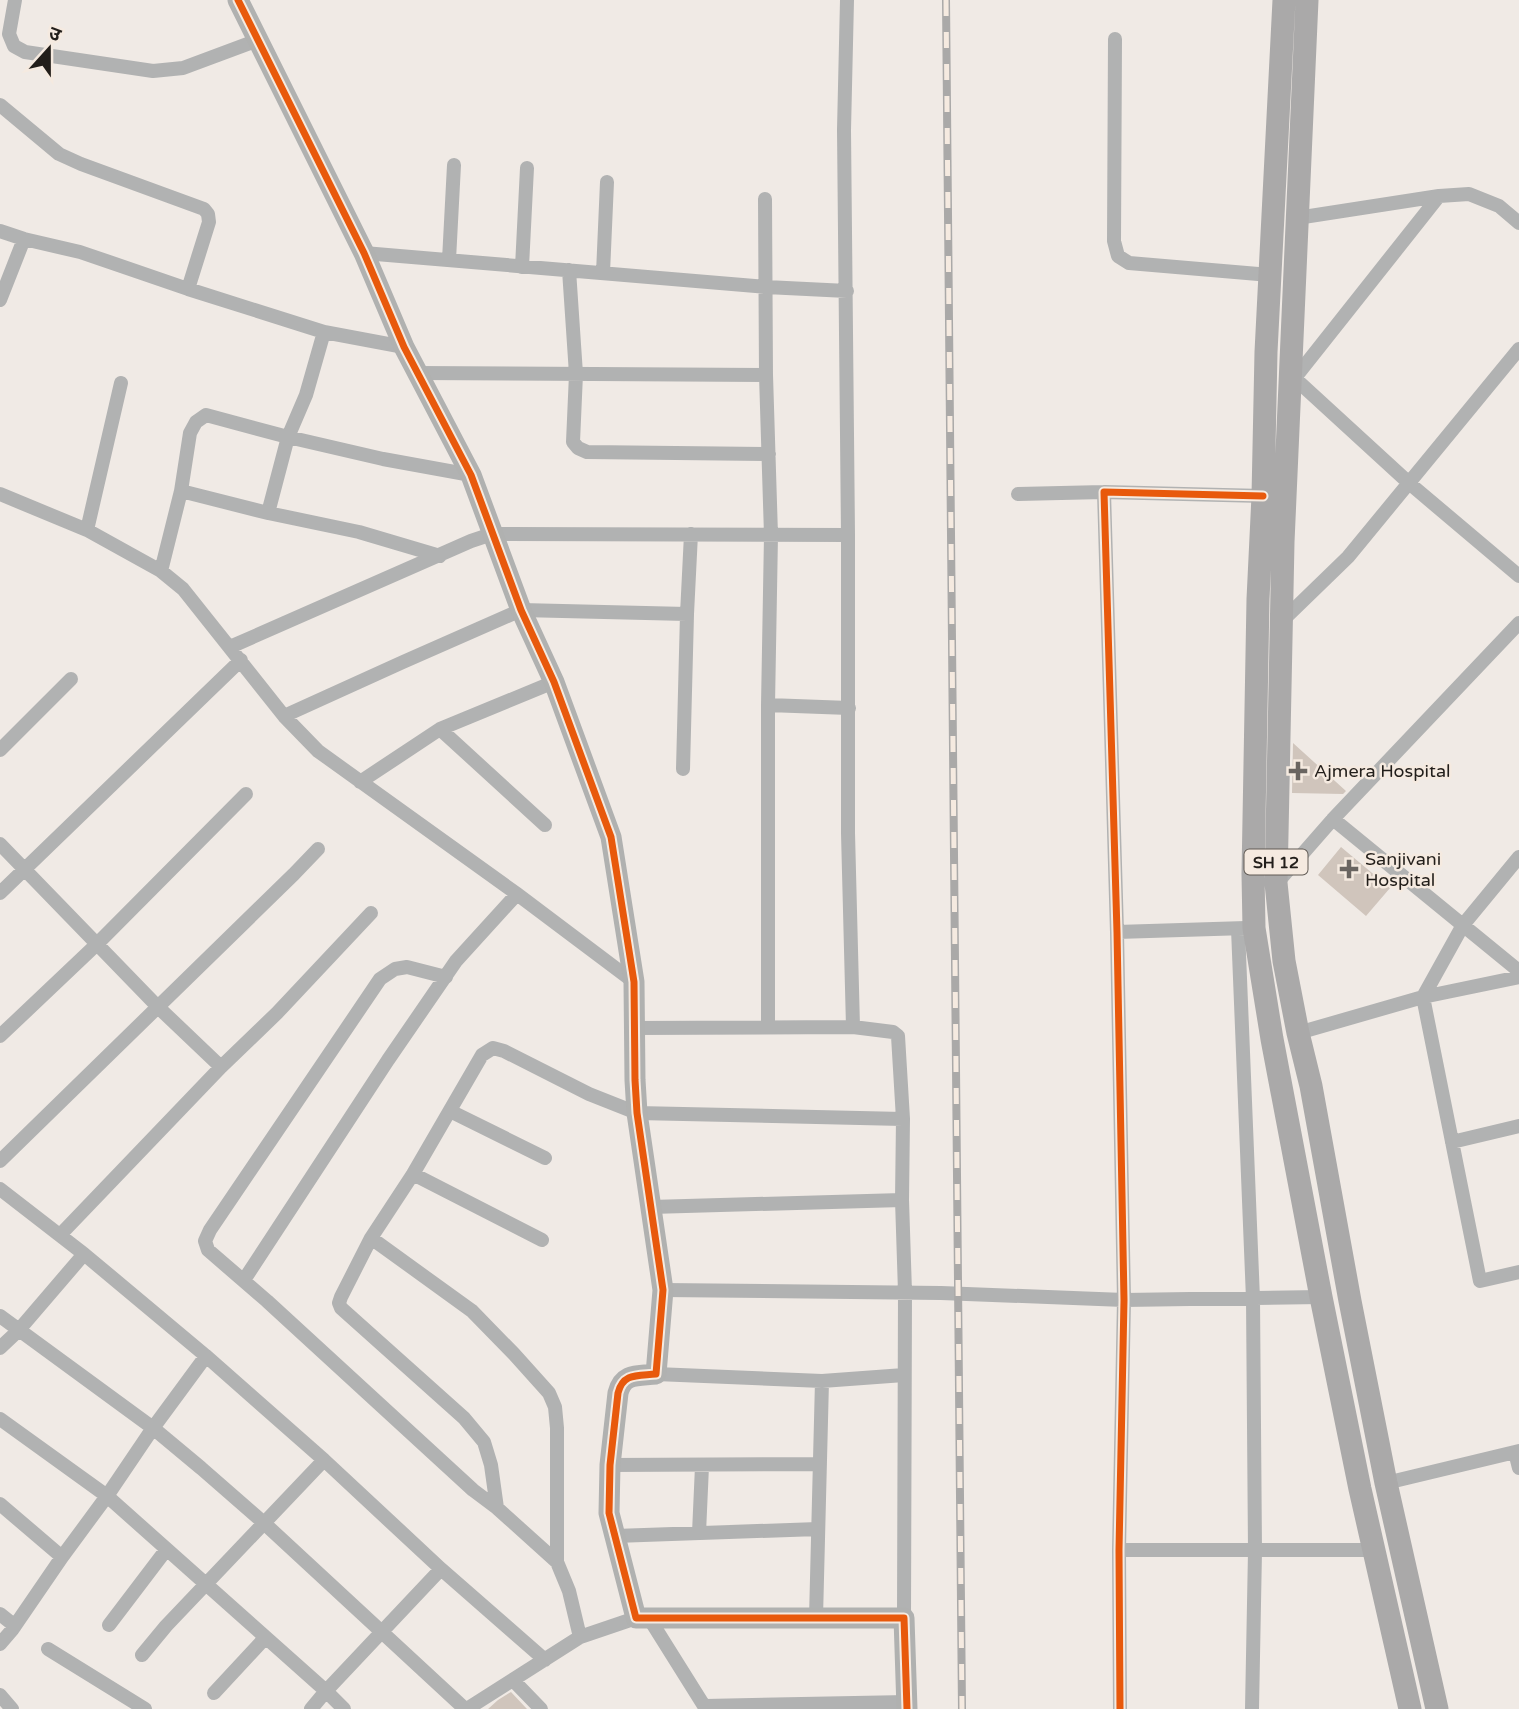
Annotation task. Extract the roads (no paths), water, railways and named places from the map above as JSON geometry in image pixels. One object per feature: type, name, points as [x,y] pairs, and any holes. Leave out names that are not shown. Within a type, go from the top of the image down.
[{"type":"main road","name":"SH 12","points":[[1284,0],[1266,352],[1253,874],[1246,928],[1272,1039],[1360,1489],[1410,1709]]},
{"type":"main road","name":"SH 12","points":[[1307,0],[1281,623],[1276,883],[1284,961],[1311,1086],[1350,1301],[1386,1483],[1437,1709]]},
{"type":"street","points":[[15,0],[9,34],[14,46],[25,52],[153,71],[183,68],[257,40]]},
{"type":"street","points":[[237,0],[363,253],[404,347],[471,475],[521,610],[554,682],[611,837],[634,982],[635,1080],[629,1110],[651,1207],[663,1290],[656,1374]]},
{"type":"street","points":[[847,0],[844,130],[849,535],[848,833],[853,1027]]},
{"type":"street","points":[[1115,38],[1114,241],[1118,256],[1129,263],[1270,275]]},
{"type":"street","points":[[0,105],[59,154],[204,209],[209,222],[188,289]]},
{"type":"street","points":[[449,260],[454,165]]},
{"type":"street","points":[[522,267],[527,168]]},
{"type":"street","points":[[603,273],[607,182]]},
{"type":"street","points":[[1297,218],[1439,196],[1469,194],[1499,206],[1519,223]]},
{"type":"street","points":[[1439,196],[1292,377],[1409,483],[1519,576]]},
{"type":"street","points":[[765,199],[766,374],[771,535],[768,1027]]},
{"type":"street","points":[[0,231],[80,252],[324,332],[404,347]]},
{"type":"street","points":[[0,300],[24,239]]},
{"type":"street","points":[[363,253],[766,287],[847,291]]},
{"type":"street","points":[[569,270],[576,374],[573,442],[578,448],[587,452],[769,454]]},
{"type":"street","points":[[268,513],[288,437],[306,395],[324,332]]},
{"type":"street","points":[[1281,623],[1348,557],[1519,349]]},
{"type":"street","points":[[418,373],[766,374]]},
{"type":"street","points":[[88,530],[121,383]]},
{"type":"street","points":[[161,571],[181,491],[190,433],[196,422],[206,415],[383,459],[471,475]]},
{"type":"street","points":[[181,491],[359,532],[440,556]]},
{"type":"street","points":[[1018,494],[1104,492],[1263,496]]},
{"type":"street","points":[[1104,492],[1117,932],[1124,1300],[1119,1550],[1120,1709]]},
{"type":"street","points":[[0,494],[88,530],[161,571],[183,589],[284,716],[318,751],[634,982]]},
{"type":"street","points":[[230,647],[492,534],[849,535]]},
{"type":"street","points":[[683,769],[691,534]]},
{"type":"street","points":[[284,716],[521,610],[687,614]]},
{"type":"street","points":[[1276,883],[1519,623]]},
{"type":"street","points":[[0,893],[241,660]]},
{"type":"street","points":[[0,750],[71,679]]},
{"type":"street","points":[[360,782],[440,729],[554,682]]},
{"type":"street","points":[[768,705],[849,708]]},
{"type":"street","points":[[440,729],[545,825]]},
{"type":"street","points":[[0,1036],[97,944],[246,794]]},
{"type":"street","points":[[1333,819],[1519,971]]},
{"type":"street","points":[[0,844],[158,1007],[221,1067]]},
{"type":"street","points":[[0,1161],[318,849]]},
{"type":"street","points":[[1519,857],[1463,925],[1423,997],[1480,1281],[1519,1272]]},
{"type":"street","points":[[244,1280],[381,1071],[461,955],[517,894]]},
{"type":"street","points":[[60,1236],[371,913]]},
{"type":"street","points":[[1117,932],[1246,928],[1255,1551],[1252,1709]]},
{"type":"street","points":[[446,977],[407,967],[395,969],[380,979],[205,1241],[208,1250],[556,1562],[584,1635]]},
{"type":"street","points":[[1298,1032],[1423,997],[1519,977]]},
{"type":"street","points":[[635,1028],[853,1027],[893,1032],[898,1036],[903,1119],[905,1292],[904,1618],[907,1706],[705,1708],[638,1618],[615,1536],[609,1513],[610,1465],[620,1383],[628,1377],[656,1374],[822,1381],[904,1375]]},
{"type":"street","points":[[497,1508],[491,1465],[484,1442],[464,1418],[341,1308],[339,1303],[371,1238],[413,1174],[482,1055],[493,1048],[504,1051],[589,1094],[629,1110],[903,1119]]},
{"type":"street","points":[[450,1111],[545,1158]]},
{"type":"street","points":[[1452,1142],[1519,1126]]},
{"type":"street","points":[[413,1174],[542,1240]]},
{"type":"street","points":[[0,1189],[84,1254],[206,1356],[545,1660]]},
{"type":"street","points":[[651,1207],[902,1200]]},
{"type":"street","points":[[371,1238],[472,1311],[549,1392],[555,1408],[557,1428],[556,1562]]},
{"type":"street","points":[[0,1348],[84,1254]]},
{"type":"street","points":[[663,1290],[905,1292],[1124,1300],[1321,1297]]},
{"type":"street","points":[[0,1316],[153,1429],[264,1522],[466,1709],[584,1635],[638,1618],[904,1618]]},
{"type":"street","points":[[0,1644],[206,1356]]},
{"type":"street","points":[[816,1618],[822,1381]]},
{"type":"street","points":[[0,1419],[107,1496],[344,1709]]},
{"type":"street","points":[[1386,1483],[1517,1452],[1519,1468]]},
{"type":"street","points":[[142,1655],[166,1626],[324,1460]]},
{"type":"street","points":[[610,1465],[820,1464]]},
{"type":"street","points":[[699,1533],[702,1466]]},
{"type":"street","points":[[0,1504],[62,1557]]},
{"type":"street","points":[[615,1536],[818,1529]]},
{"type":"street","points":[[109,1625],[166,1550]]},
{"type":"street","points":[[1119,1550],[1375,1550]]},
{"type":"street","points":[[311,1709],[441,1569]]},
{"type":"street","points":[[0,1614],[15,1626]]},
{"type":"street","points":[[214,1693],[265,1638]]},
{"type":"street","points":[[48,1650],[145,1709]]},
{"type":"street","points":[[513,1680],[541,1709]]},
{"type":"street","points":[[0,1695],[12,1709]]},
{"type":"railway","points":[[946,0],[962,1709]]},
{"type":"place","name":"Ajmera Hospital","points":[[1298,771]]},
{"type":"place","name":"Sanjivani Hospital","points":[[1349,869]]}]
